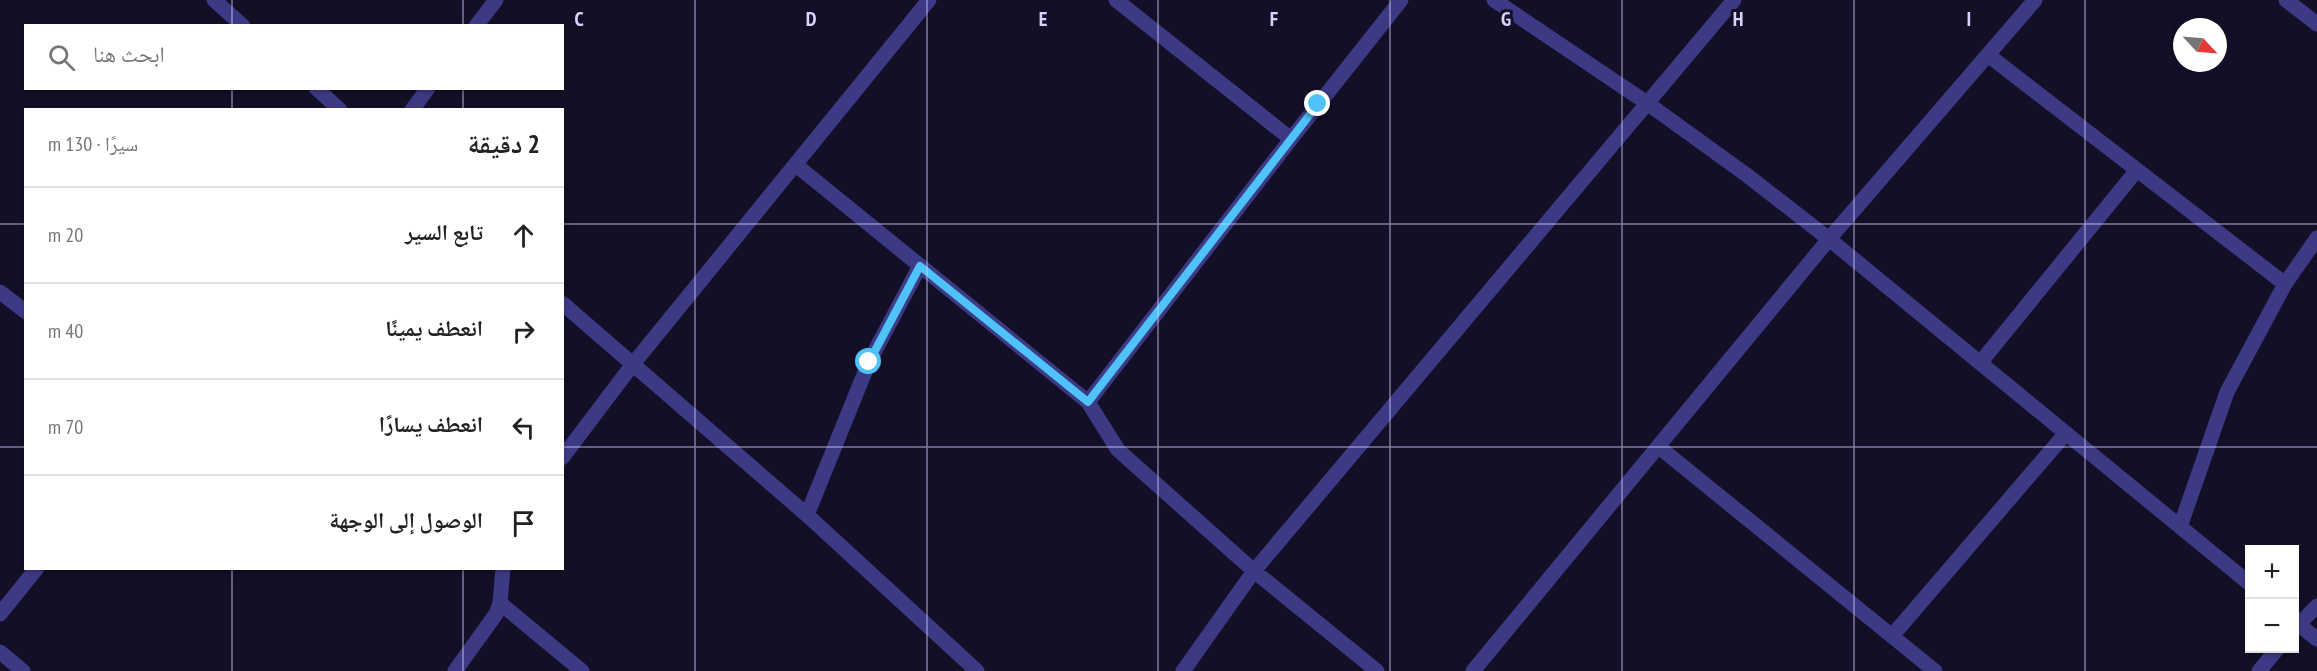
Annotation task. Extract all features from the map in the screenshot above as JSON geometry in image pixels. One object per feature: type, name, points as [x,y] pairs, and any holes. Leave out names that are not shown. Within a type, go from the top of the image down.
[{"type":"street","points":[[214,0],[241,24]]},
{"type":"street","points":[[478,24],[496,0]]},
{"type":"street","points":[[564,455],[633,364],[929,0]]},
{"type":"street","points":[[1116,0],[1291,139]]},
{"type":"street","points":[[1088,402],[1401,0]]},
{"type":"street","points":[[1494,0],[1647,103],[1748,176],[1829,239],[2245,580]]},
{"type":"street","points":[[1183,671],[1254,571],[1734,0]]},
{"type":"street","points":[[1473,671],[1829,239],[2035,0]]},
{"type":"street","points":[[2286,0],[2317,24]]},
{"type":"street","points":[[1988,55],[2285,284]]},
{"type":"street","points":[[318,90],[338,108]]},
{"type":"street","points":[[413,108],[427,90]]},
{"type":"street","points":[[796,165],[1088,402],[1118,450],[1254,571],[1377,671]]},
{"type":"street","points":[[1980,363],[2137,170]]},
{"type":"street","points":[[2180,527],[2227,392],[2285,284],[2317,238]]},
{"type":"street","points":[[807,515],[869,362],[920,266]]},
{"type":"street","points":[[0,292],[24,310]]},
{"type":"street","points":[[564,305],[807,515],[977,671]]},
{"type":"street","points":[[1892,636],[2066,433]]},
{"type":"street","points":[[1659,447],[1935,671]]},
{"type":"street","points":[[0,614],[35,570]]},
{"type":"street","points":[[455,671],[496,614],[500,603],[503,570]]},
{"type":"street","points":[[500,603],[582,671]]},
{"type":"street","points":[[2299,622],[2317,606]]},
{"type":"street","points":[[2299,627],[2317,639]]},
{"type":"street","points":[[0,652],[23,671]]},
{"type":"street","points":[[2259,671],[2274,653]]},
{"type":"route","points":[[869,362],[920,266],[1088,402],[1318,104]]}]
